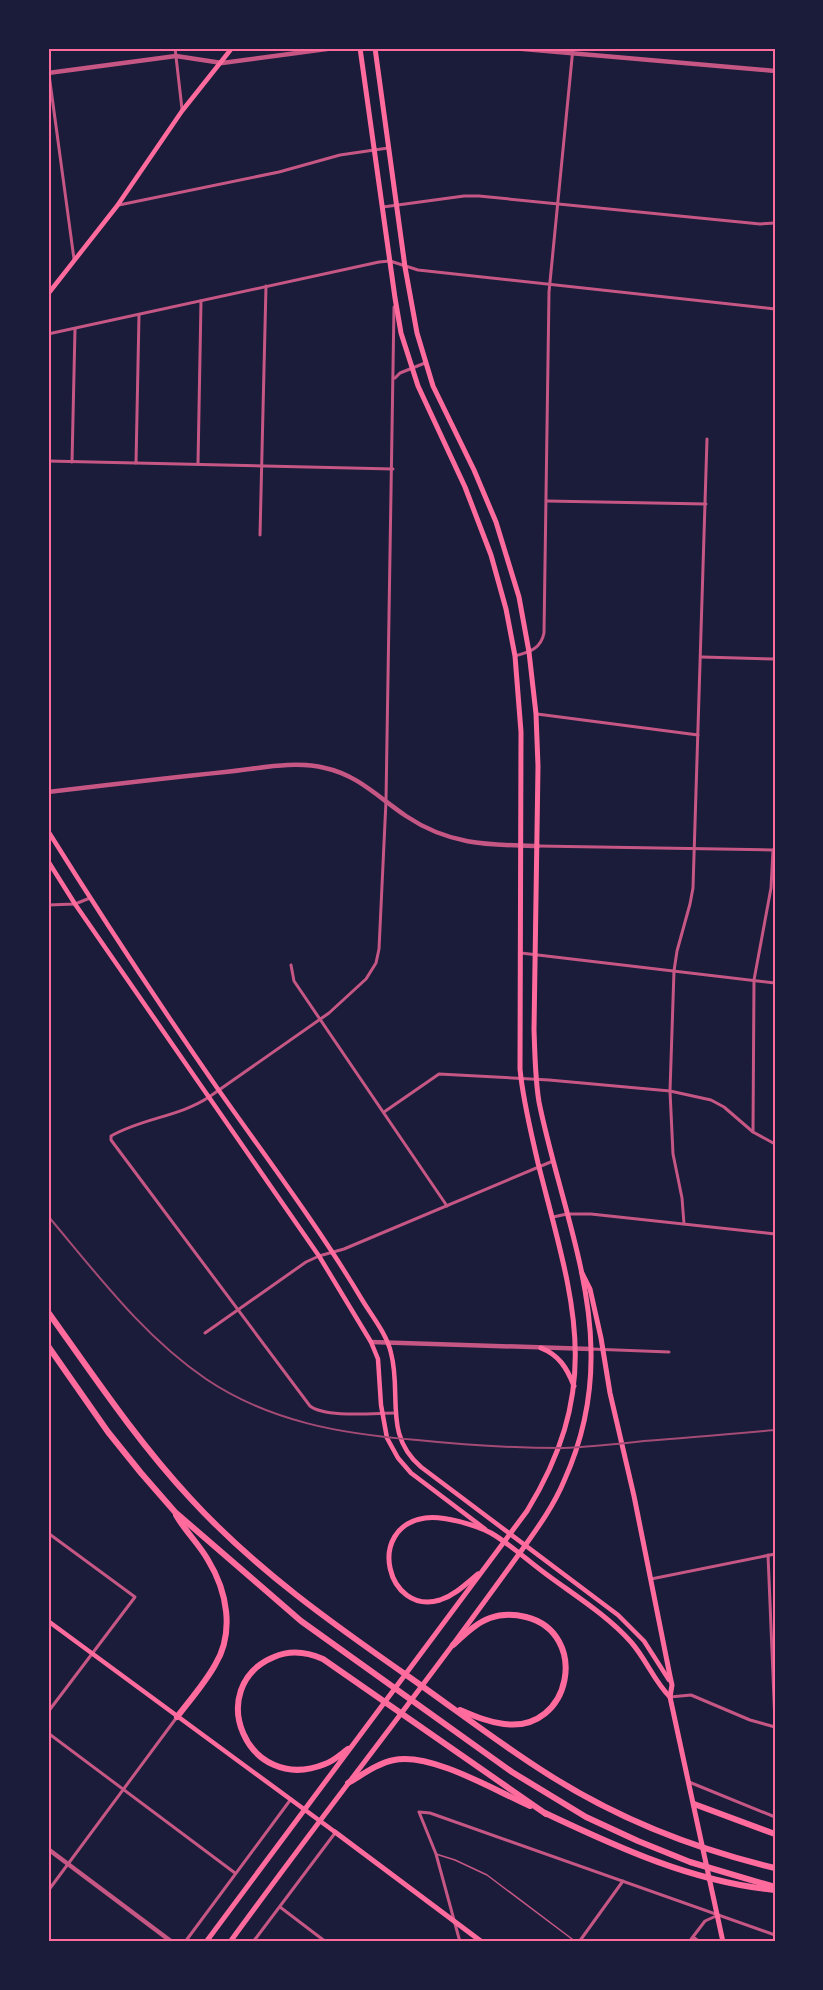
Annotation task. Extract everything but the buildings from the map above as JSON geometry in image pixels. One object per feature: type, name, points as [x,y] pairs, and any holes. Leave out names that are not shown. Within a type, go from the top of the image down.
[{"type":"highway","points":[[48,1312],[154,1457],[224,1534],[265,1571],[310,1606],[547,1774],[604,1806],[685,1841],[775,1868]]},
{"type":"highway","points":[[48,1346],[108,1432],[175,1512],[300,1621],[550,1797],[612,1830],[664,1852],[775,1888]]},
{"type":"highway","points":[[175,1512],[182,1525],[207,1557],[216,1574],[223,1590],[227,1611],[225,1638],[216,1664],[177,1718]]},
{"type":"highway","points":[[449,1705],[482,1719],[504,1724],[524,1724],[540,1717],[551,1707],[560,1693],[565,1676],[565,1661],[559,1642],[546,1628],[530,1618],[505,1614],[489,1618],[453,1645]]},
{"type":"highway","points":[[348,1749],[325,1764],[303,1769],[283,1768],[260,1758],[247,1742],[238,1720],[239,1697],[248,1677],[260,1665],[281,1654],[299,1653],[318,1657],[349,1676],[546,1814]]},
{"type":"highway","points":[[348,1783],[392,1760],[419,1760],[448,1768],[610,1844],[681,1871],[742,1887],[775,1888]]},
{"type":"highway","points":[[694,1804],[775,1834]]},
{"type":"main road","points":[[48,294],[117,206],[182,111],[232,48]]},
{"type":"main road","points":[[206,1942],[527,1511],[547,1478],[558,1450],[574,1387],[577,1349],[570,1289],[539,1166],[521,1080],[521,720],[515,656],[499,582],[482,528],[427,408],[411,368],[401,333],[360,48]]},
{"type":"main road","points":[[230,1942],[453,1645],[556,1498],[571,1465],[585,1419],[591,1381],[587,1308],[536,1080],[534,1030],[538,766],[536,714],[529,652],[518,594],[496,522],[474,470],[439,400],[415,327],[375,48]]},
{"type":"main road","points":[[48,831],[90,898],[219,1090],[334,1252],[387,1343],[392,1357],[395,1413],[400,1439],[414,1462],[618,1615],[651,1650],[672,1685]]},
{"type":"main road","points":[[48,861],[75,904],[319,1256],[371,1342],[378,1359],[382,1413],[389,1443],[406,1469],[618,1629],[641,1654],[662,1689],[670,1697]]},
{"type":"main road","points":[[578,1264],[590,1289],[603,1349],[672,1685],[670,1697],[723,1942]]},
{"type":"main road","points":[[541,1348],[561,1361],[574,1387]]},
{"type":"main road","points":[[486,1567],[452,1595],[430,1601],[419,1599],[399,1588],[392,1575],[388,1558],[399,1531],[414,1521],[424,1518],[439,1517],[490,1532]]},
{"type":"main road","points":[[48,1621],[483,1942]]},
{"type":"street","points":[[175,48],[182,111]]},
{"type":"street","points":[[48,73],[176,56],[222,63],[334,48]]},
{"type":"street","points":[[512,48],[775,71]]},
{"type":"street","points":[[515,656],[529,652],[540,645],[544,637],[550,284],[573,48]]},
{"type":"street","points":[[48,67],[74,259]]},
{"type":"street","points":[[117,206],[279,171],[340,155],[390,148]]},
{"type":"street","points":[[382,207],[472,196],[775,224]]},
{"type":"street","points":[[48,334],[390,261],[418,270],[775,309]]},
{"type":"street","points":[[260,535],[266,286]]},
{"type":"street","points":[[395,298],[386,801],[379,949],[376,963],[366,980],[320,1019],[209,1097],[195,1106],[124,1128],[111,1136],[116,1148],[314,1409],[333,1413],[395,1413]]},
{"type":"street","points":[[198,464],[201,301]]},
{"type":"street","points":[[136,463],[139,315]]},
{"type":"street","points":[[72,462],[75,328]]},
{"type":"street","points":[[394,379],[400,373],[425,363]]},
{"type":"street","points":[[684,1224],[682,1198],[673,1154],[669,1091],[674,971],[690,904],[695,850],[707,439]]},
{"type":"street","points":[[48,461],[393,469]]},
{"type":"street","points":[[547,501],[706,504]]},
{"type":"street","points":[[702,657],[775,659]]},
{"type":"street","points":[[536,714],[699,735]]},
{"type":"street","points":[[48,792],[308,765],[354,778],[419,824],[450,837],[485,845],[774,850],[771,888],[754,980],[753,1132]]},
{"type":"street","points":[[48,905],[75,904],[90,898]]},
{"type":"street","points":[[520,953],[775,983]]},
{"type":"street","points":[[291,965],[294,981],[447,1206]]},
{"type":"street","points":[[384,1112],[439,1074],[536,1080],[669,1091],[711,1100],[753,1132],[775,1144]]},
{"type":"street","points":[[206,1333],[306,1262],[553,1161]]},
{"type":"street","points":[[552,1218],[567,1214],[608,1216],[775,1234]]},
{"type":"street","points":[[371,1342],[669,1352]]},
{"type":"street","points":[[48,1533],[135,1597],[48,1712]]},
{"type":"street","points":[[651,1579],[775,1554]]},
{"type":"street","points":[[670,1697],[691,1695],[750,1720],[775,1725],[768,1555]]},
{"type":"street","points":[[48,1891],[177,1718]]},
{"type":"street","points":[[48,1733],[235,1874]]},
{"type":"street","points":[[689,1782],[775,1817]]},
{"type":"street","points":[[185,1942],[291,1799]]},
{"type":"street","points":[[460,1942],[436,1854],[419,1812],[430,1813],[775,1935]]},
{"type":"street","points":[[253,1942],[335,1833]]},
{"type":"street","points":[[48,1849],[172,1942]]},
{"type":"street","points":[[578,1942],[623,1881]]},
{"type":"street","points":[[279,1907],[326,1942]]},
{"type":"street","points":[[689,1942],[705,1922],[717,1915]]},
{"type":"street","points":[[693,1937],[700,1942]]},
{"type":"lane","points":[[436,1854],[456,1860],[487,1875],[578,1942]]},
{"type":"railway","points":[[48,1216],[103,1282],[162,1344],[206,1379],[230,1394],[281,1416],[361,1434],[507,1447],[562,1448],[775,1430]]}]
